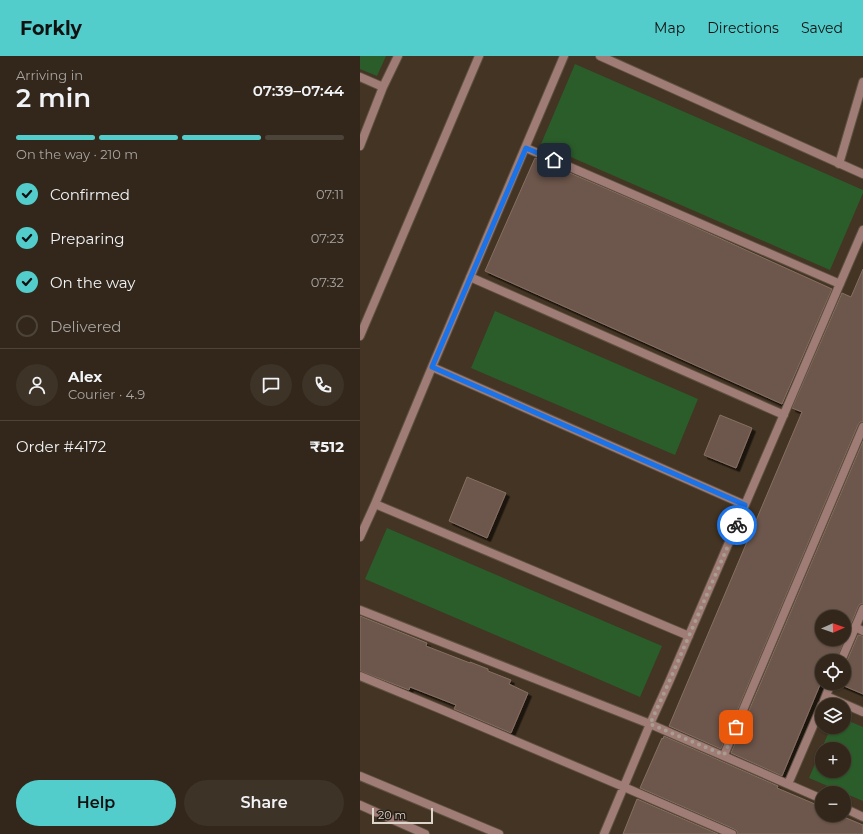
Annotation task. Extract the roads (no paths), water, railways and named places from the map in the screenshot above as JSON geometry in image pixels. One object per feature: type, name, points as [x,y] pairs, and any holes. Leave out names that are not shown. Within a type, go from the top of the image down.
[{"type":"street","points":[[360,146],[383,87],[398,56]]},
{"type":"street","points":[[360,336],[479,56]]},
{"type":"street","points":[[360,537],[564,56]]},
{"type":"street","points":[[600,56],[863,174]]},
{"type":"street","points":[[360,77],[383,87]]},
{"type":"street","points":[[839,164],[862,91],[863,82]]},
{"type":"street","points":[[526,148],[840,284]]},
{"type":"street","points":[[604,834],[863,230]]},
{"type":"street","points":[[470,277],[784,415]]},
{"type":"street","points":[[432,367],[745,505]]},
{"type":"street","points":[[724,755],[863,427]]},
{"type":"street","points":[[375,504],[689,636]]},
{"type":"street","points":[[845,654],[859,629],[863,609]]},
{"type":"street","points":[[360,610],[650,724],[815,796]]},
{"type":"street","points":[[360,676],[455,715],[732,834]]},
{"type":"street","points":[[828,690],[826,696],[863,712]]},
{"type":"street","points":[[788,784],[815,721]]},
{"type":"street","points":[[360,776],[499,834]]},
{"type":"street","points":[[360,805],[425,834]]},
{"type":"street","points":[[851,811],[863,817]]}]
